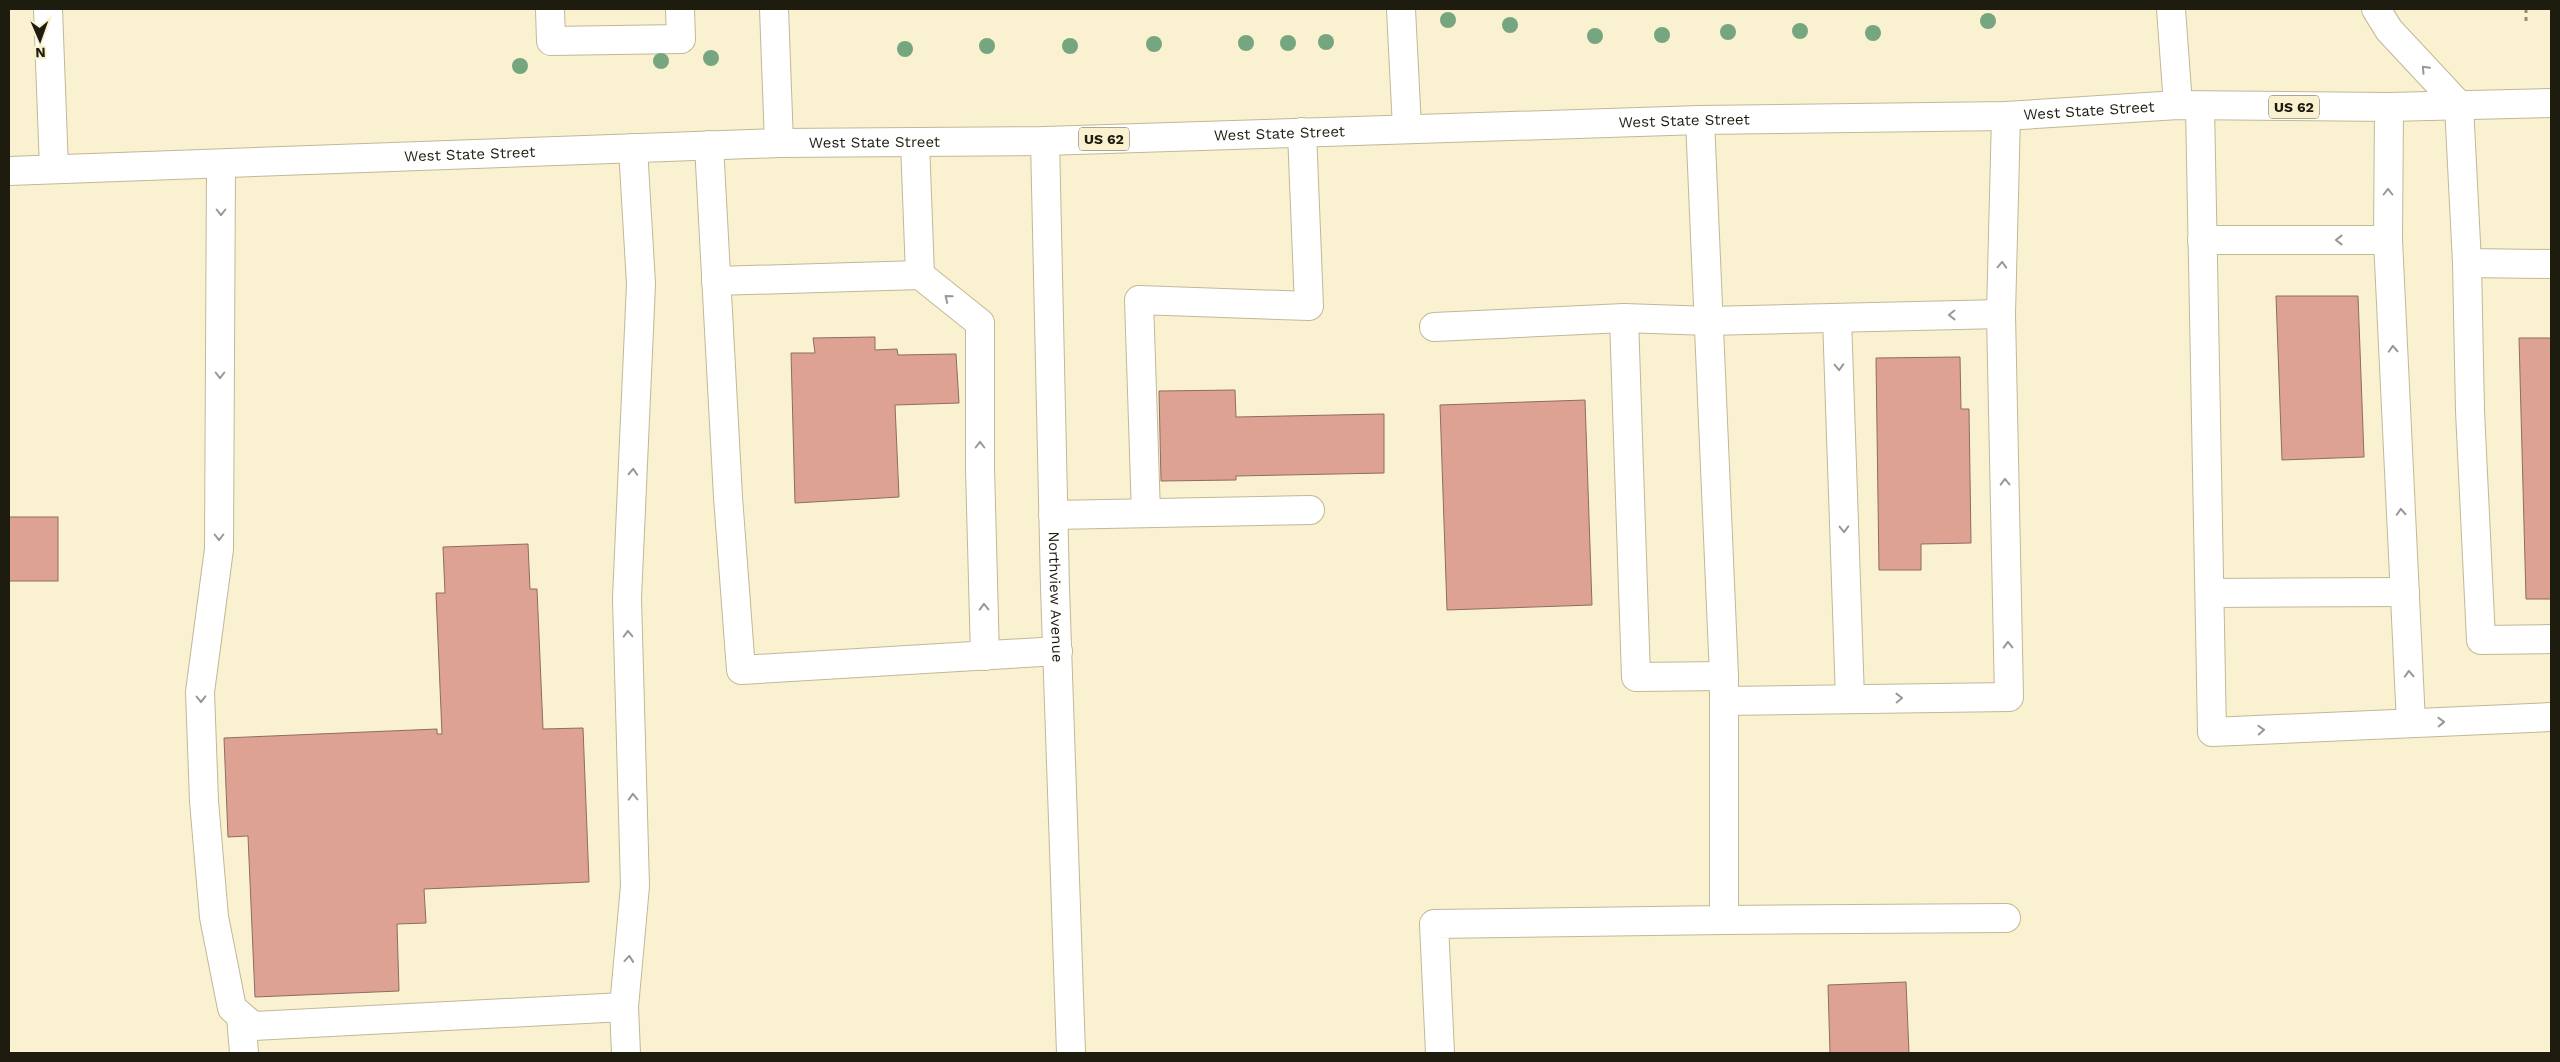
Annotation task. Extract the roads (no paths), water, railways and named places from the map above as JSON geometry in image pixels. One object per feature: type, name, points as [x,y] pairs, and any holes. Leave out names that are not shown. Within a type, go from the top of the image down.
[{"type":"main road","points":[[48,9],[54,169]]},
{"type":"main road","points":[[550,9],[551,41],[681,39],[680,9]]},
{"type":"main road","points":[[774,9],[779,143]]},
{"type":"main road","points":[[1401,9],[1407,128]]},
{"type":"main road","points":[[2171,9],[2189,106],[2202,240],[2212,732],[2551,717]]},
{"type":"main road","points":[[2376,9],[2389,30],[2459,105],[2468,263],[2470,411],[2481,640],[2551,639]]},
{"type":"main road","name":"West State Street","points":[[9,171],[779,143],[1045,141],[1700,120],[2006,116],[2189,106],[2389,107],[2551,103]]},
{"type":"main road","points":[[2389,107],[2388,240],[2411,723]]},
{"type":"main road","points":[[1624,318],[1636,677],[1724,688],[1850,699],[2009,697],[2001,314],[2006,116]]},
{"type":"main road","points":[[1700,120],[1724,688],[1724,920]]},
{"type":"main road","points":[[1146,513],[1139,300],[1309,306],[1302,132]]},
{"type":"main road","name":"Northview Avenue","points":[[1045,141],[1053,515],[1071,1053]]},
{"type":"main road","points":[[914,142],[920,275]]},
{"type":"main road","points":[[709,145],[740,670],[1058,651]]},
{"type":"main road","points":[[626,1053],[624,1007],[635,886],[627,598],[641,284],[633,148]]},
{"type":"main road","points":[[221,164],[219,548],[200,692],[204,800],[214,918],[232,1008],[247,1021],[624,1007]]},
{"type":"main road","points":[[2202,240],[2388,240]]},
{"type":"main road","points":[[2468,263],[2551,264]]},
{"type":"main road","points":[[716,281],[920,275],[980,323],[980,469],[985,656]]},
{"type":"main road","points":[[1434,327],[1624,318],[1708,321],[2001,314]]},
{"type":"main road","points":[[1837,318],[1850,699]]},
{"type":"main road","points":[[1053,515],[1310,510]]},
{"type":"main road","points":[[2210,593],[2405,592]]},
{"type":"main road","points":[[1440,1053],[1434,924],[2006,918]]},
{"type":"main road","points":[[244,1053],[247,1021]]}]
